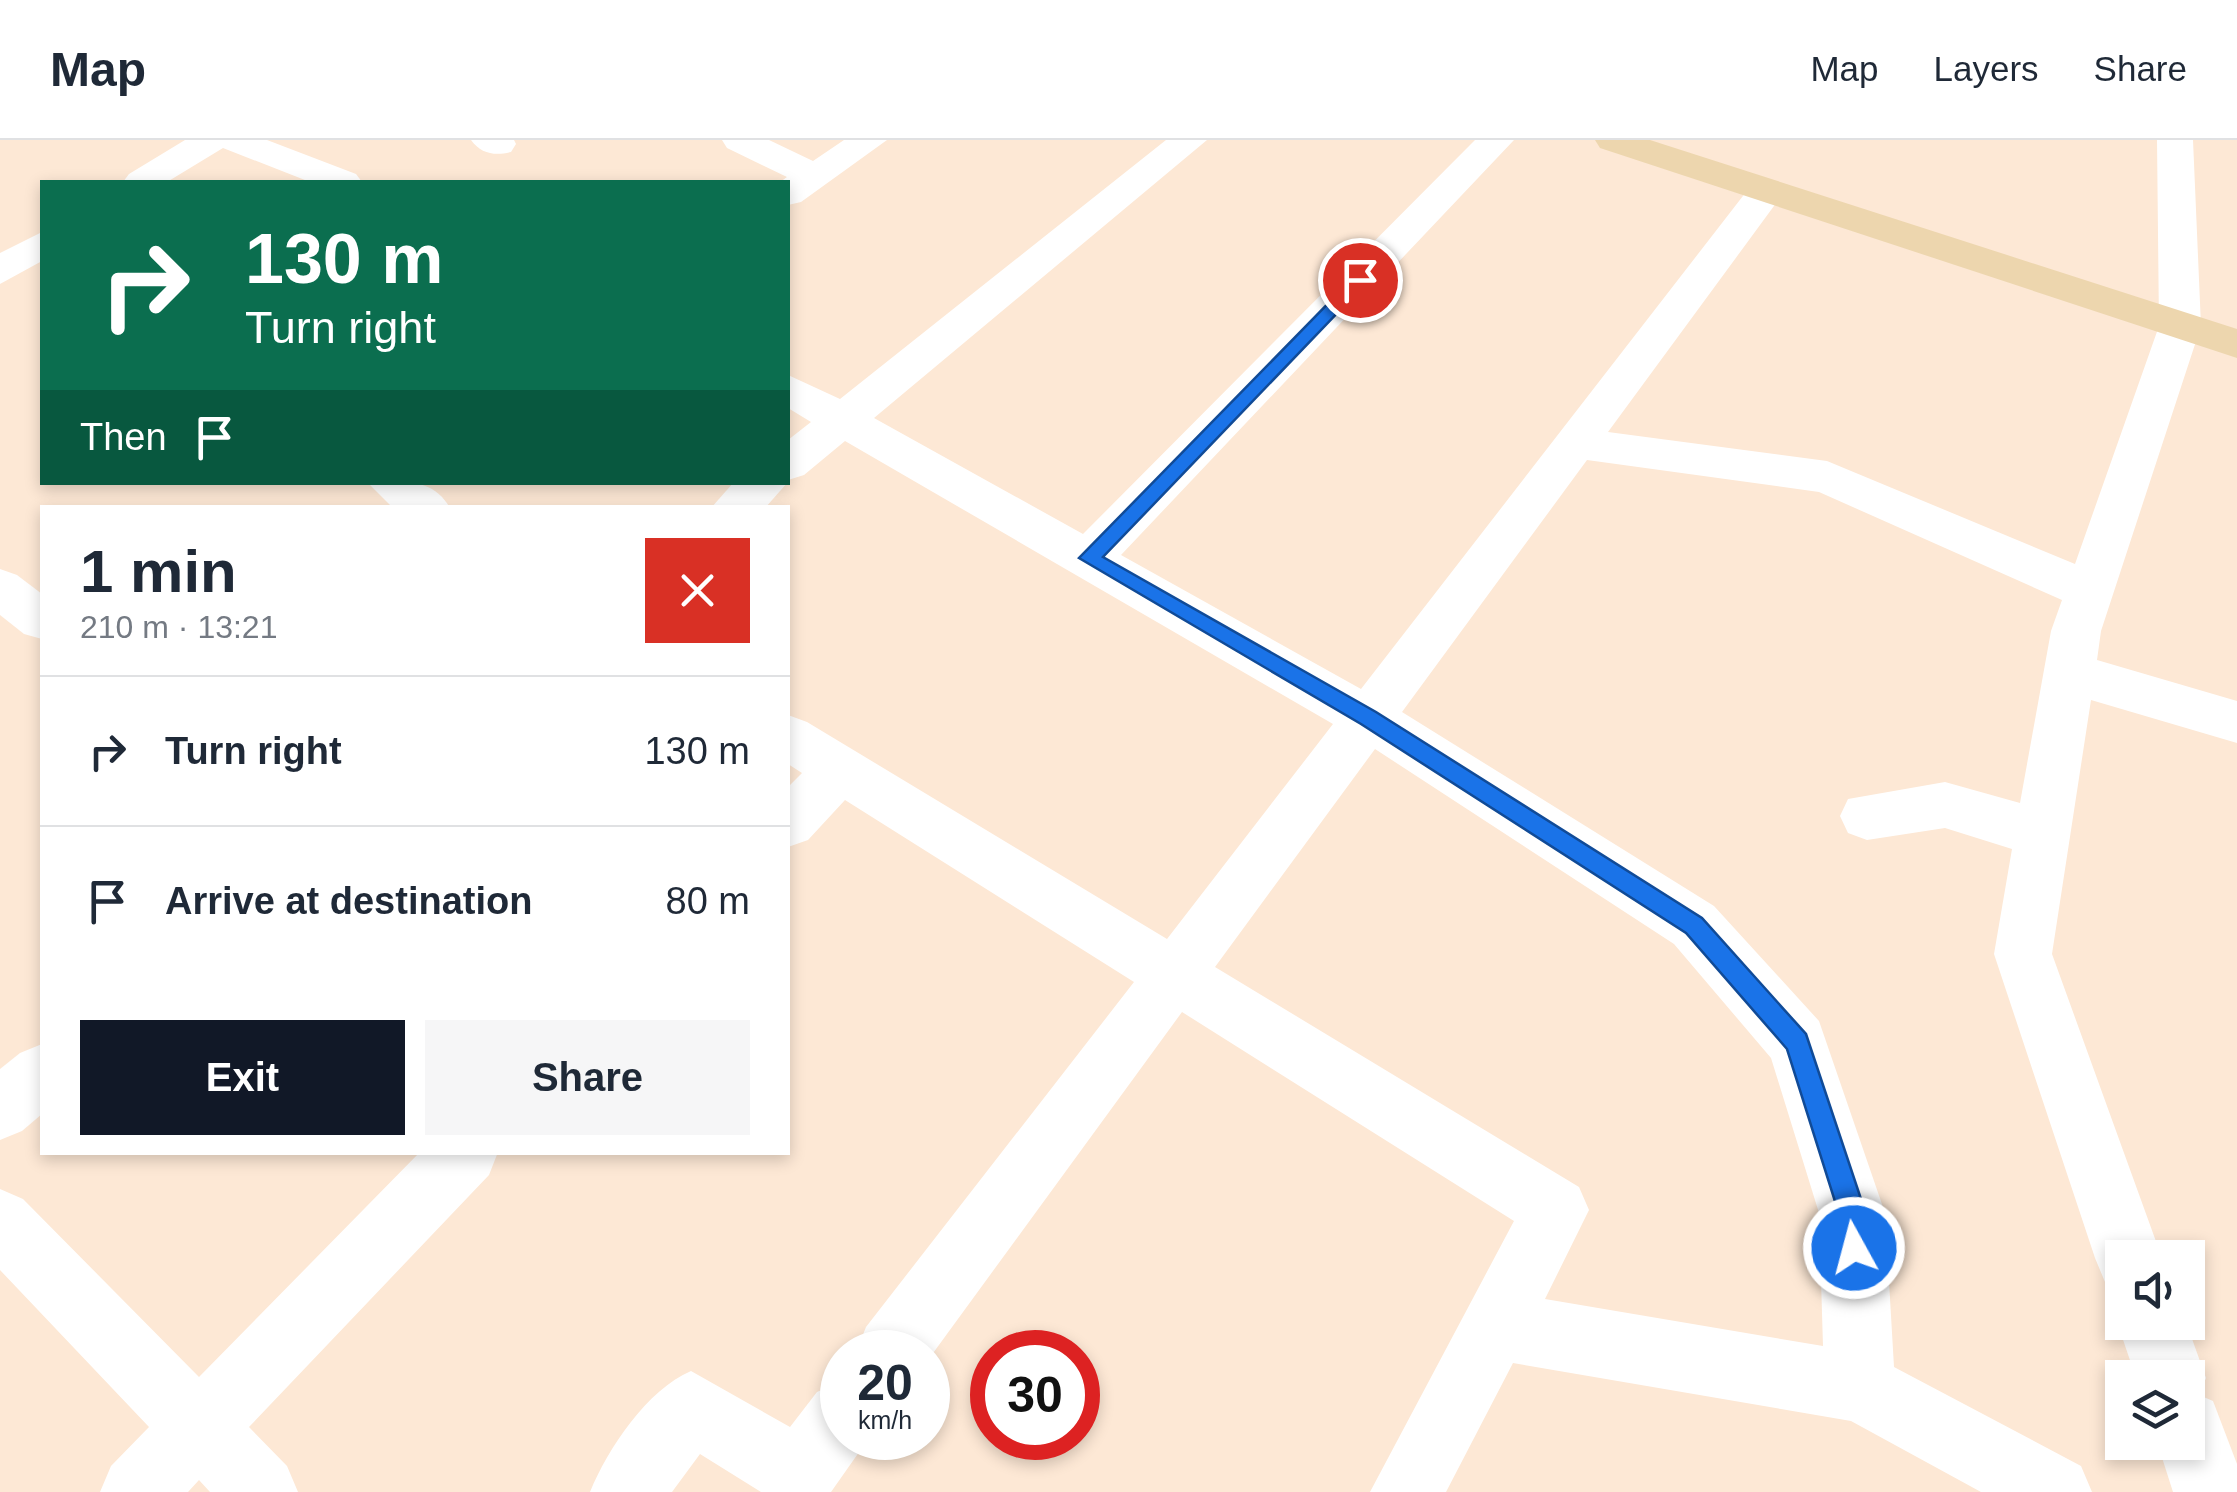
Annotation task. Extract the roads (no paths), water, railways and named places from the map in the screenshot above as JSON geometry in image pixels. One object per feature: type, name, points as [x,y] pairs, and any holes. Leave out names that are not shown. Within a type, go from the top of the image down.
[{"type":"main road","points":[[1614,140],[2237,344]]},
{"type":"street","points":[[145,180],[210,140]]},
{"type":"street","points":[[234,140],[338,180]]},
{"type":"street","points":[[740,140],[801,185],[870,140]]},
{"type":"street","points":[[790,462],[1189,140]]},
{"type":"street","points":[[1089,558],[1496,140]]},
{"type":"street","points":[[2123,1240],[2023,954],[2070,673],[2090,591],[2180,326],[2169,142]]},
{"type":"street","points":[[908,1330],[1766,191]]},
{"type":"street","points":[[0,271],[40,245]]},
{"type":"street","points":[[790,390],[1368,718],[1694,926],[1798,1042],[1852,1214],[1860,1387]]},
{"type":"street","points":[[1575,443],[1827,477],[2090,591]]},
{"type":"street","points":[[394,485],[424,505]]},
{"type":"street","points":[[738,505],[761,485]]},
{"type":"street","points":[[0,588],[40,618]]},
{"type":"street","points":[[2070,673],[2237,722]]},
{"type":"street","points":[[790,738],[1556,1210],[1407,1492]]},
{"type":"street","points":[[790,821],[840,769]]},
{"type":"street","points":[[1866,816],[1945,804],[2044,834]]},
{"type":"street","points":[[0,1109],[40,1076]]},
{"type":"street","points":[[137,1492],[463,1155]]},
{"type":"street","points":[[0,1222],[261,1492]]},
{"type":"street","points":[[1496,1325],[1860,1387],[2054,1492]]},
{"type":"street","points":[[627,1492],[692,1407],[799,1474],[820,1446]]},
{"type":"street","points":[[2199,1460],[2210,1492]]}]
